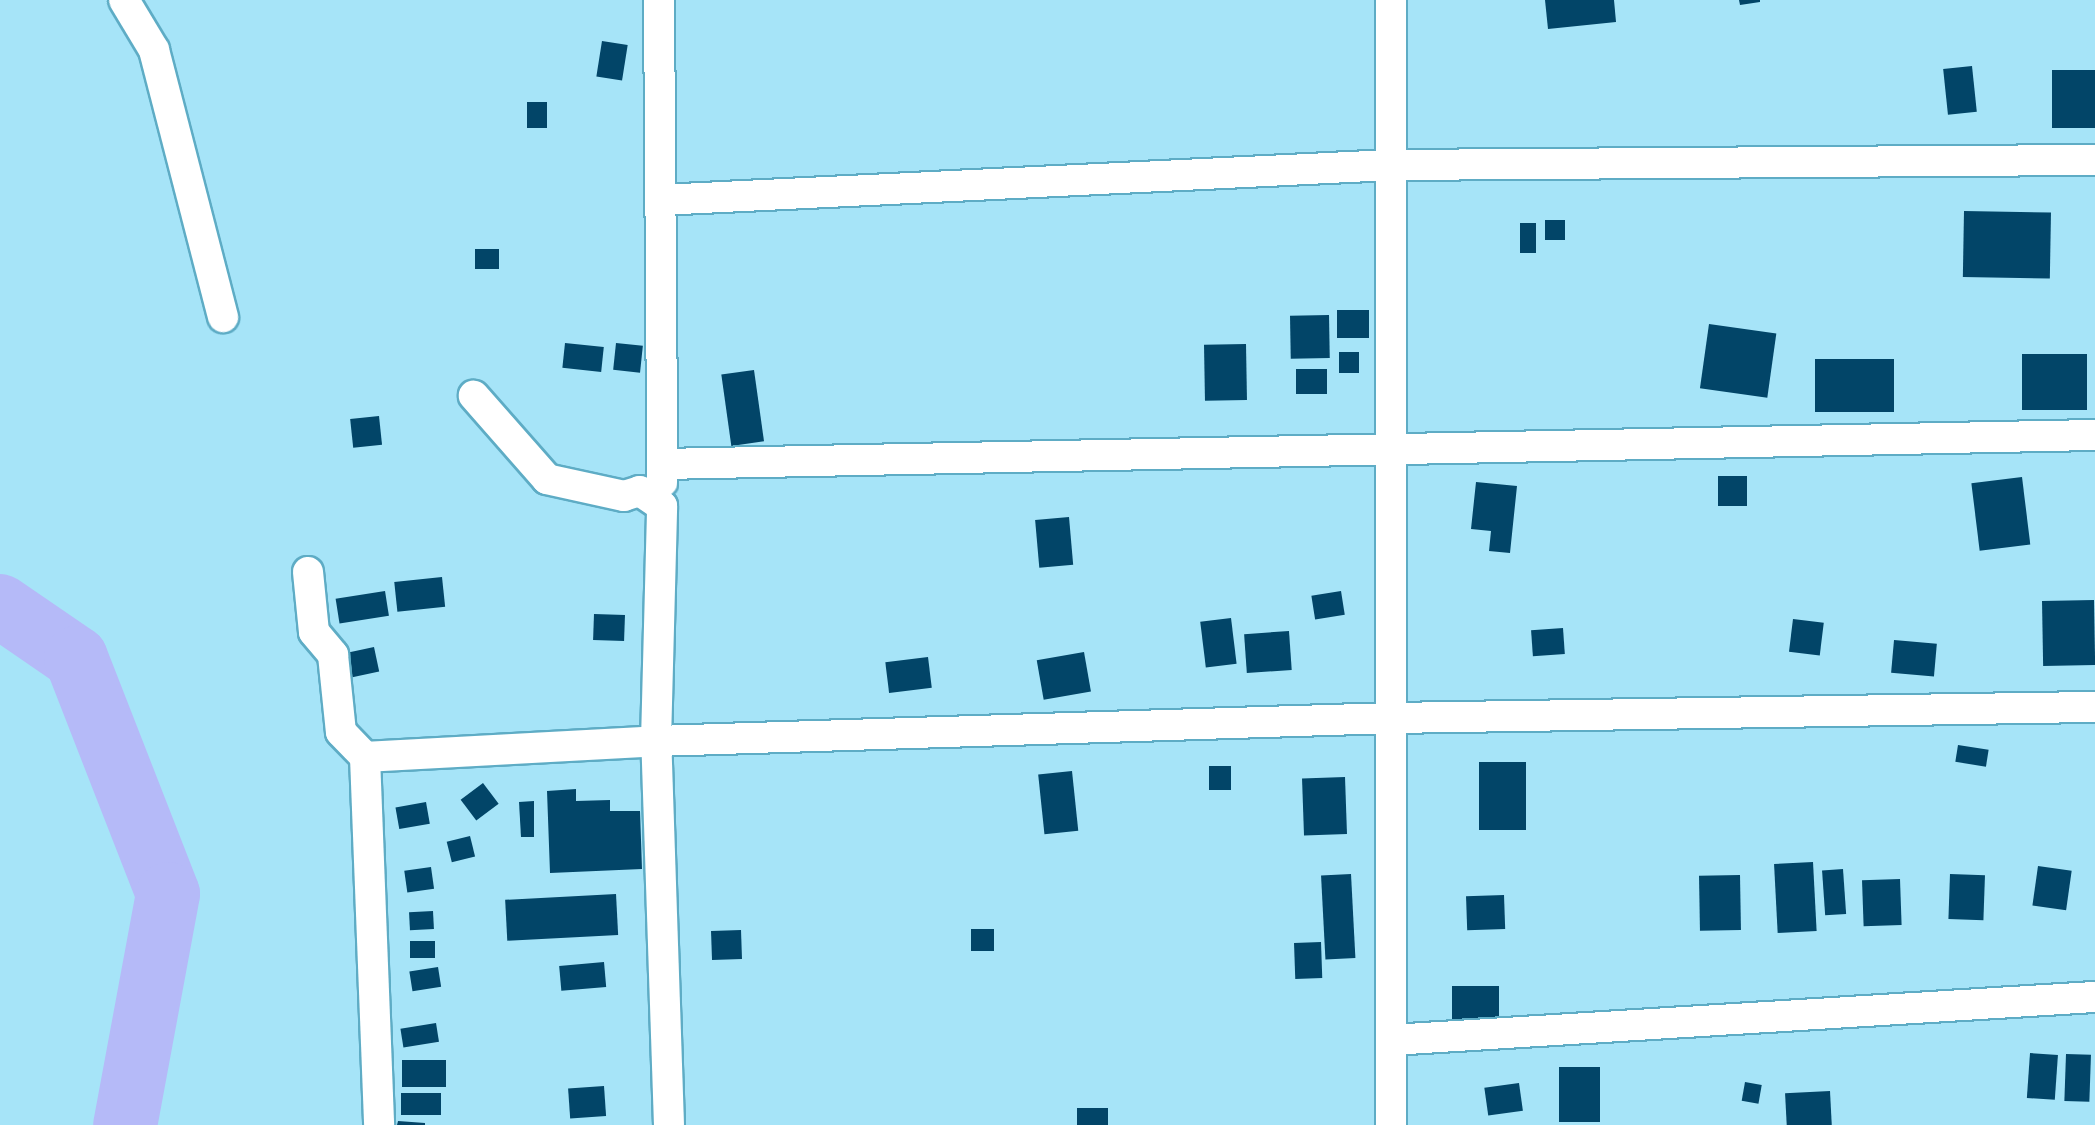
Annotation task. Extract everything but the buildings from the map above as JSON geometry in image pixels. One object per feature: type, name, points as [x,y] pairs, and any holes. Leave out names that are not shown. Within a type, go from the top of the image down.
[{"type":"street","points":[[124,0],[154,50],[223,317]]},
{"type":"street","points":[[659,0],[662,506],[656,741],[669,1125]]},
{"type":"street","points":[[1391,0],[1391,1125]]},
{"type":"street","points":[[660,200],[1391,165],[2095,160]]},
{"type":"street","points":[[474,396],[547,479],[624,496],[640,491],[662,506]]},
{"type":"street","points":[[662,464],[1391,452],[2095,435]]},
{"type":"street","points":[[308,572],[314,632],[333,655],[341,732],[365,757],[379,1125]]},
{"type":"street","points":[[365,757],[656,741],[1391,718],[2095,707]]},
{"type":"street","points":[[1391,1040],[2095,997]]},
{"type":"waterway","points":[[0,606],[76,658],[168,894],[125,1125]]}]
